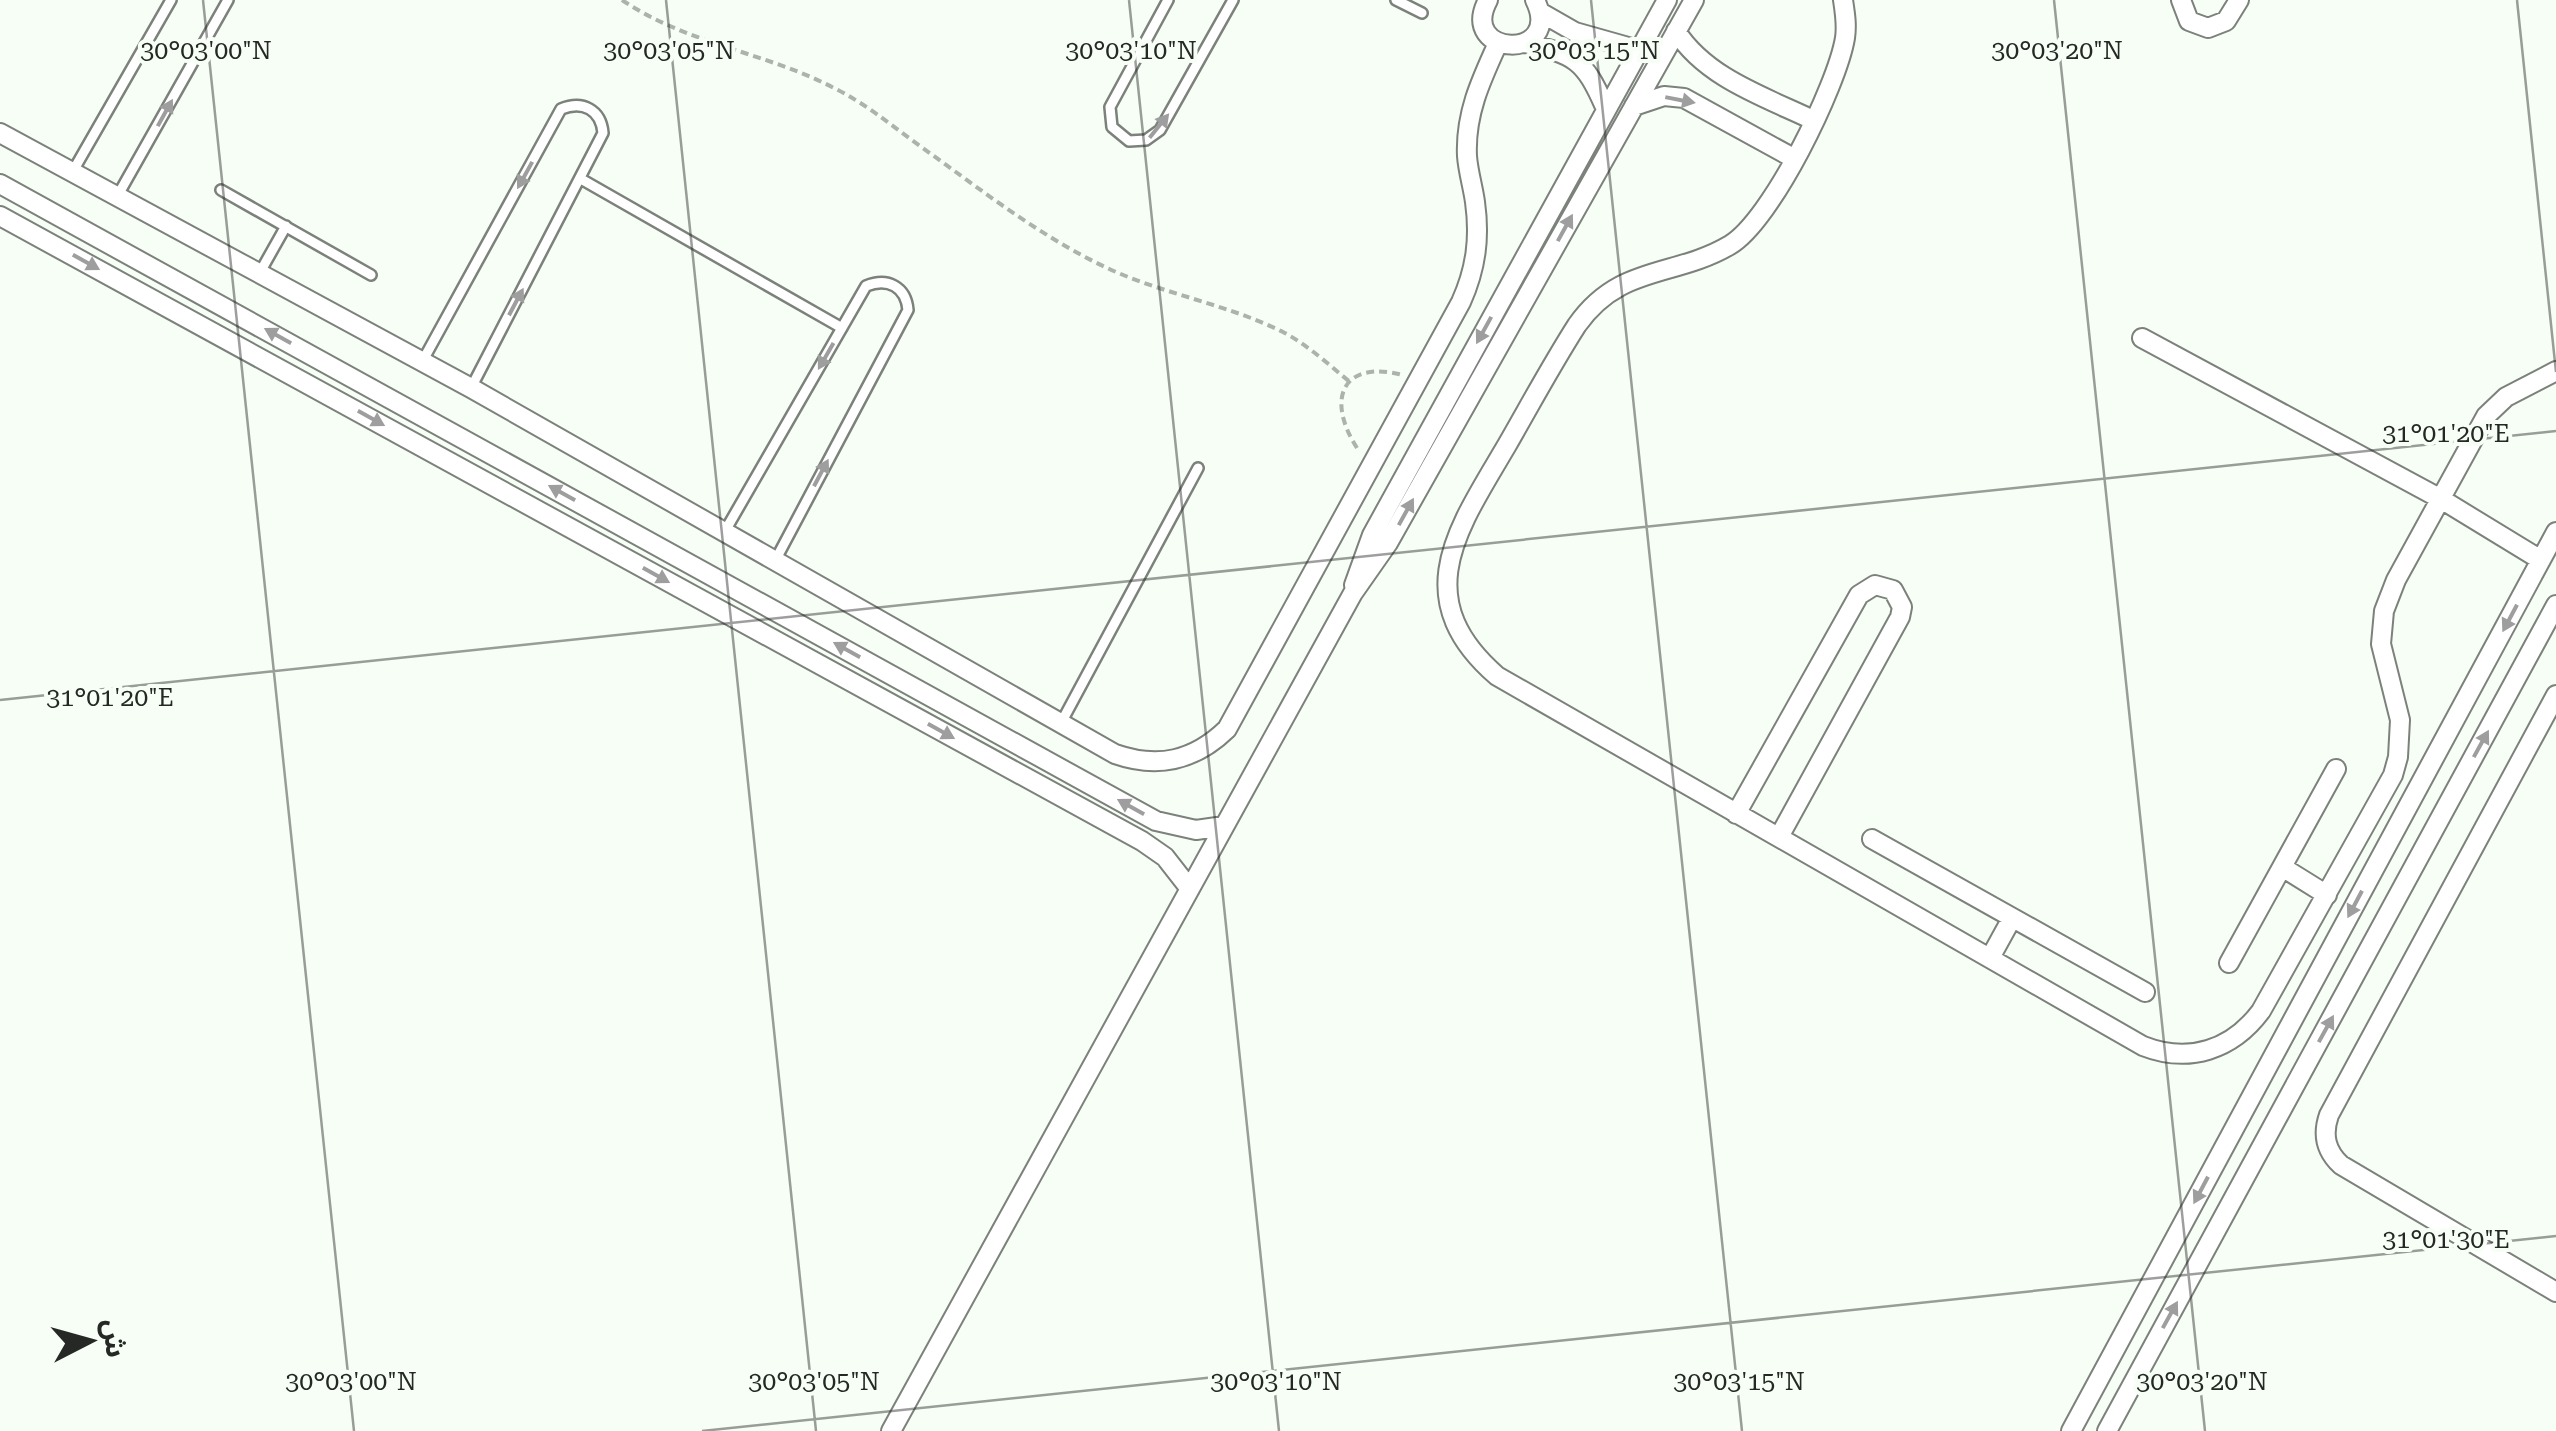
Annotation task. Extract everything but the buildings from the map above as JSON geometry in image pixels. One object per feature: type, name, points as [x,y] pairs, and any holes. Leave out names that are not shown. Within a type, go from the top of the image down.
[{"type":"street","points":[[1353,593],[1372,534],[1667,0]]},
{"type":"street","points":[[892,1431],[1353,593],[1388,543],[1694,0]]},
{"type":"street","points":[[1843,0],[1845,40],[1796,159],[1762,213],[1730,245],[1702,258],[1644,274],[1606,294],[1584,315],[1458,529],[1448,569],[1451,610],[1474,655],[1497,676],[2143,1046],[2172,1054],[2201,1053],[2229,1042],[2252,1023],[2386,792],[2398,758],[2400,720],[2381,644],[2384,611],[2396,580],[2486,416],[2506,396],[2556,372]]},
{"type":"street","points":[[2181,0],[2190,21],[2208,28],[2226,21],[2239,0]]},
{"type":"street","points":[[1483,1],[1486,31],[1498,43],[1525,43],[1574,57],[1590,75],[1606,107]]},
{"type":"street","points":[[1537,6],[1574,32],[1660,58]]},
{"type":"street","points":[[1525,43],[1538,30],[1537,6]]},
{"type":"street","points":[[1676,31],[1708,67],[1814,120]]},
{"type":"street","points":[[0,133],[470,388],[1115,754],[1135,761],[1175,761],[1212,744],[1238,712],[1461,302],[1476,264],[1477,219],[1467,136],[1478,88],[1498,43]]},
{"type":"street","points":[[1634,106],[1664,96],[1684,98],[1796,159]]},
{"type":"street","points":[[0,185],[1156,821],[1196,830],[1224,826]]},
{"type":"street","points":[[0,216],[1142,841],[1165,856],[1190,889]]},
{"type":"street","points":[[2142,338],[2441,499],[2541,560]]},
{"type":"street","points":[[2071,1431],[2556,532]]},
{"type":"street","points":[[1736,814],[1859,595],[1875,585],[1894,590],[1902,607],[1900,617],[1779,837]]},
{"type":"street","points":[[2107,1431],[2556,605]]},
{"type":"street","points":[[2556,695],[2329,1115],[2325,1134],[2330,1151],[2341,1166],[2556,1292]]},
{"type":"street","points":[[2229,963],[2336,769]]},
{"type":"street","points":[[1872,839],[2144,992]]},
{"type":"street","points":[[2282,867],[2327,895]]},
{"type":"street","points":[[1990,958],[2012,918]]},
{"type":"lane","points":[[72,173],[172,0]]},
{"type":"lane","points":[[117,198],[228,0]]},
{"type":"lane","points":[[1168,0],[1110,106],[1112,127],[1129,141],[1146,140],[1160,130],[1233,0]]},
{"type":"lane","points":[[1396,0],[1422,12]]},
{"type":"lane","points":[[422,362],[562,109],[575,104],[589,108],[603,133],[470,388]]},
{"type":"lane","points":[[581,179],[842,328]]},
{"type":"lane","points":[[221,190],[371,274]]},
{"type":"lane","points":[[259,274],[286,226]]},
{"type":"lane","points":[[725,531],[866,286],[887,282],[904,296],[908,310],[776,559]]},
{"type":"lane","points":[[1062,722],[1198,468]]},
{"type":"path","points":[[622,0],[684,34],[832,87],[889,121],[997,202],[1065,246],[1134,279],[1283,332],[1350,382]]},
{"type":"path","points":[[1371,469],[1348,434],[1340,413],[1344,392],[1350,382],[1376,370],[1420,379]]}]
